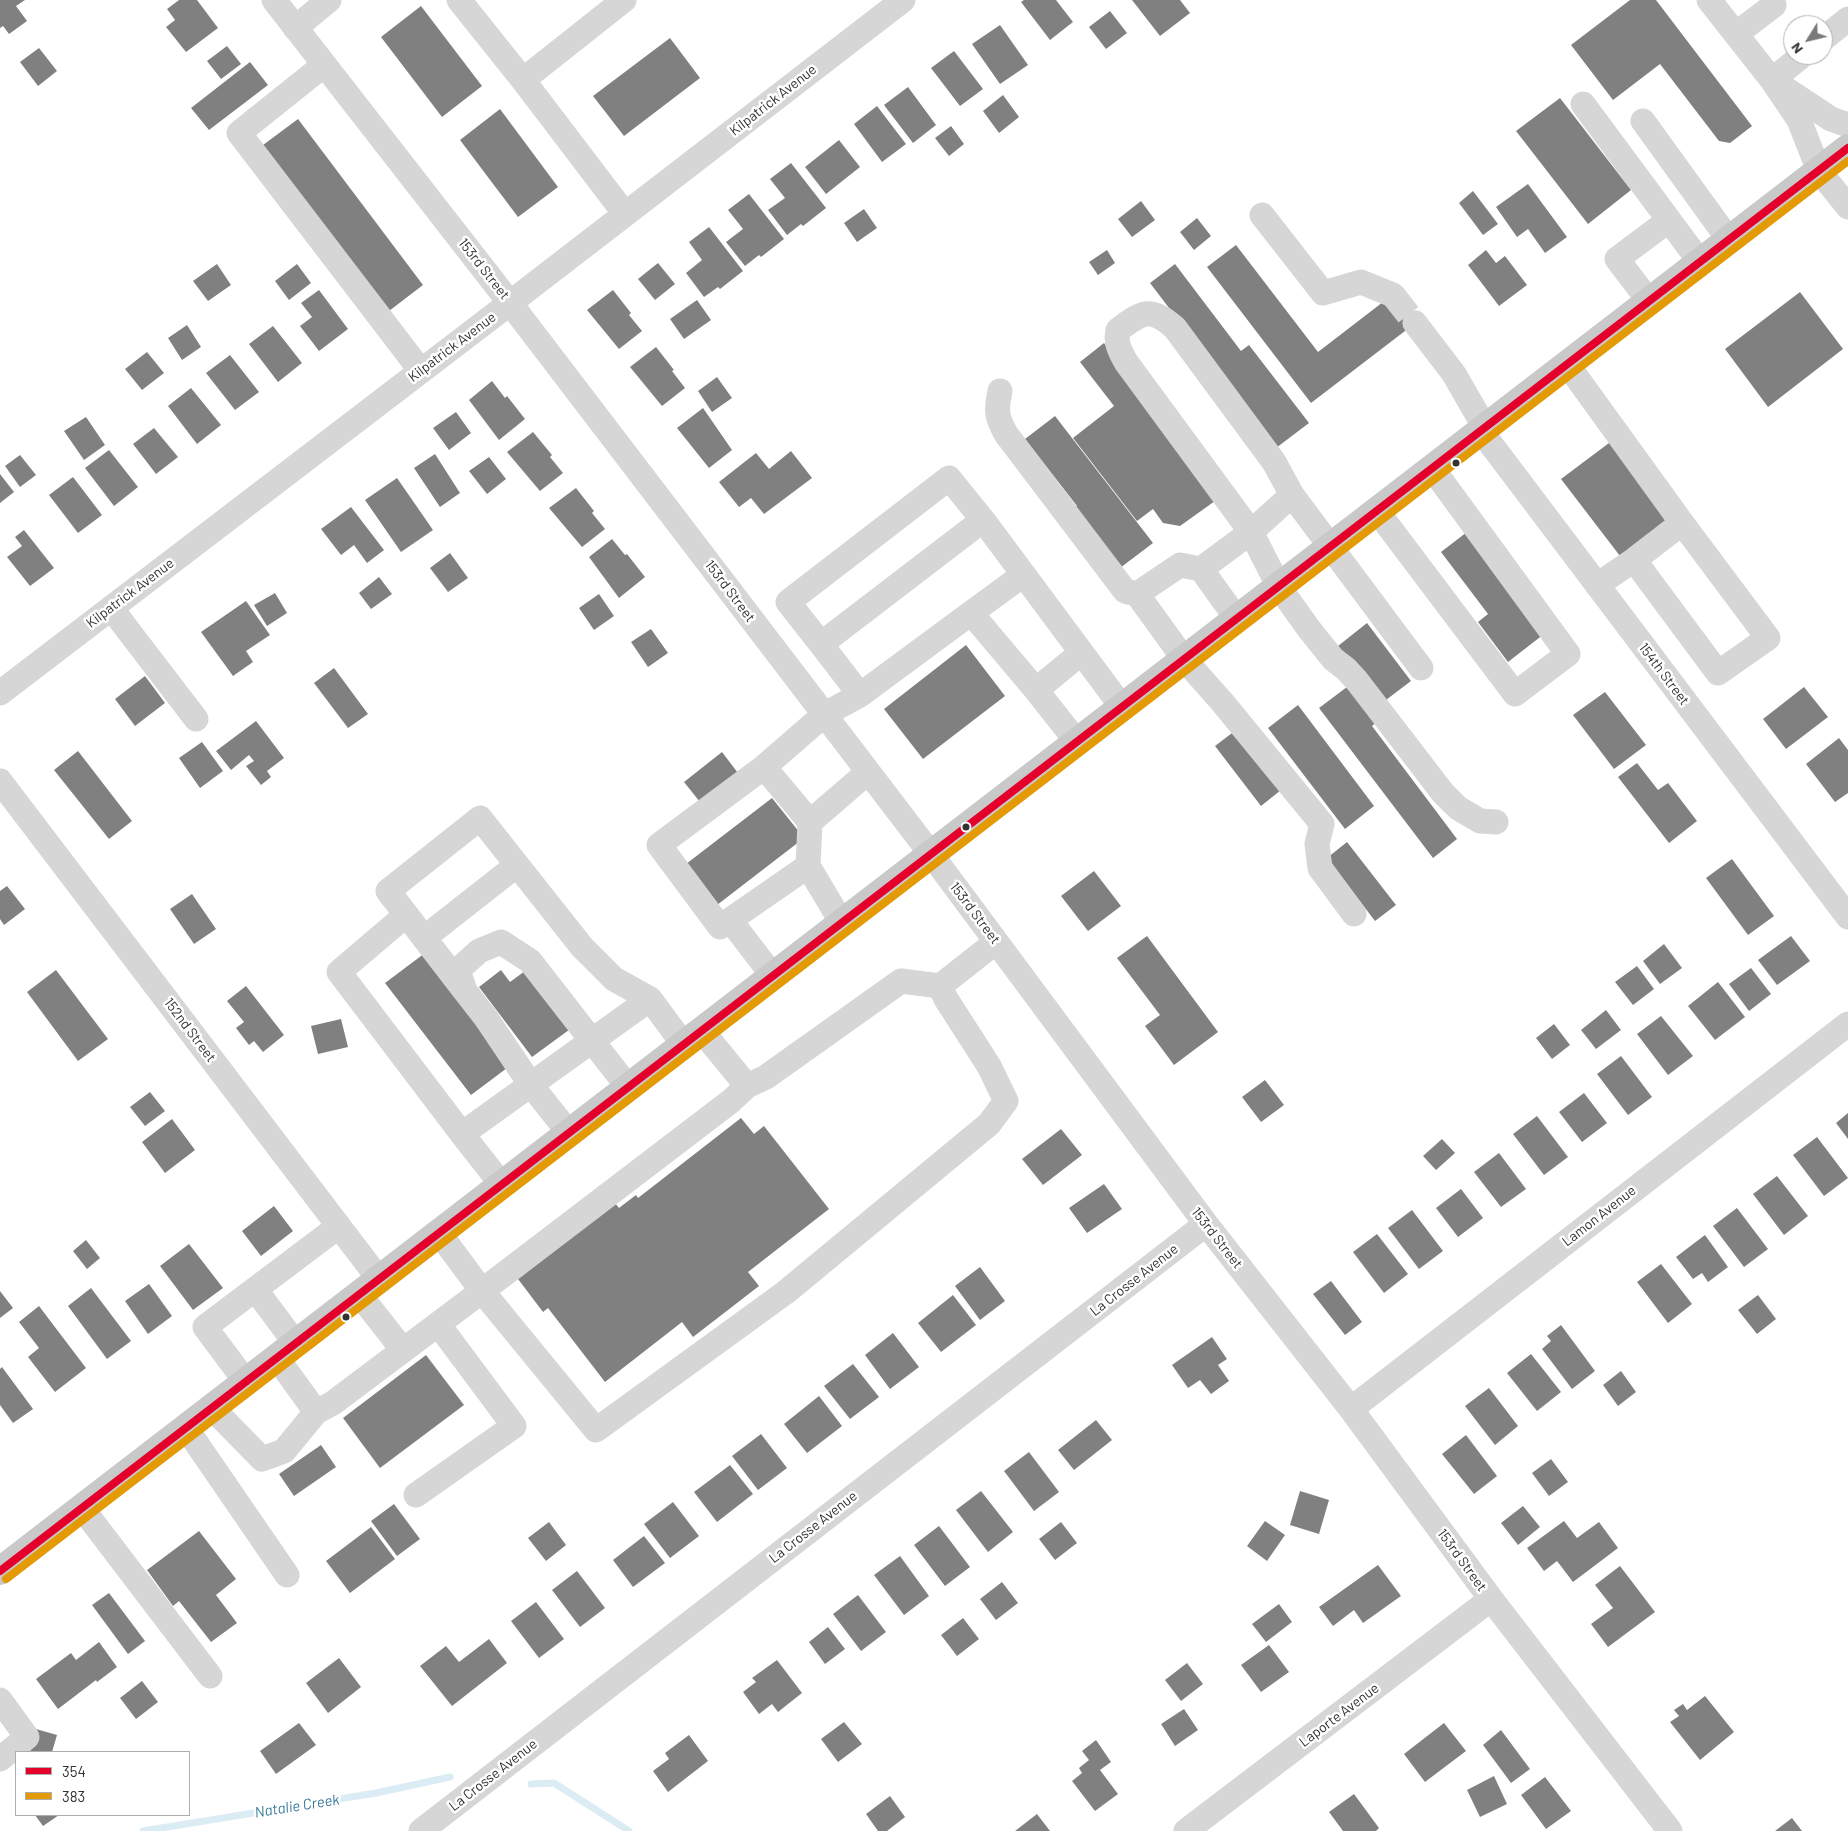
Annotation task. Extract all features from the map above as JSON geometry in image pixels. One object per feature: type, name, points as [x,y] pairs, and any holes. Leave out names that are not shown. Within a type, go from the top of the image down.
[{"type":"main road","points":[[0,1571],[1848,148]]},
{"type":"street","name":"153rd Street","points":[[274,0],[510,303],[932,854],[1206,1224],[1351,1409],[1491,1599],[1670,1831]]},
{"type":"street","points":[[295,28],[329,0]]},
{"type":"street","points":[[459,0],[523,80],[625,214]]},
{"type":"street","points":[[523,80],[624,0]]},
{"type":"street","name":"Kilpatrick Avenue","points":[[0,693],[903,0]]},
{"type":"street","points":[[1709,0],[1772,80],[1799,120],[1819,171],[1848,207]]},
{"type":"street","points":[[1736,34],[1774,5]]},
{"type":"street","points":[[1833,31],[1848,19]]},
{"type":"street","points":[[324,65],[239,133],[421,371]]},
{"type":"street","points":[[1772,80],[1791,65]]},
{"type":"street","points":[[1772,80],[1831,119],[1848,125]]},
{"type":"street","points":[[1583,104],[1700,262]]},
{"type":"street","points":[[1642,121],[1729,240]]},
{"type":"street","points":[[1262,215],[1323,294],[1361,282],[1393,296]]},
{"type":"street","points":[[1649,301],[1617,259],[1669,220]]},
{"type":"street","points":[[1421,668],[1292,495],[1274,462],[1175,328],[1162,316],[1146,314],[1136,317],[1118,330],[1116,338],[1118,348],[1126,362],[1251,532],[1279,586],[1308,629],[1332,659],[1346,669],[1357,681],[1443,793],[1458,808],[1480,821],[1496,822]]},
{"type":"street","name":"154th Street","points":[[1414,323],[1454,374],[1483,429],[1597,585],[1848,917]]},
{"type":"street","points":[[1567,364],[1768,638],[1718,673],[1634,560]]},
{"type":"street","points":[[1000,391],[997,404],[997,419],[1006,434],[1125,592],[1137,594],[1180,565],[1201,569],[1237,618]]},
{"type":"street","points":[[1377,511],[1515,694],[1568,654],[1432,468]]},
{"type":"street","points":[[860,695],[788,602],[949,478],[983,520],[1122,707]]},
{"type":"street","points":[[1201,569],[1251,532],[1292,495]]},
{"type":"street","points":[[821,644],[983,520]]},
{"type":"street","points":[[1597,585],[1634,560],[1682,523]]},
{"type":"street","points":[[808,866],[720,927],[659,845],[764,767],[825,714],[860,695],[1023,575]]},
{"type":"street","points":[[1137,594],[1184,660],[1223,703],[1322,824],[1317,844],[1320,868],[1354,914]]},
{"type":"street","points":[[111,608],[196,719]]},
{"type":"street","points":[[971,613],[1077,742]]},
{"type":"street","points":[[1036,690],[1081,653]]},
{"type":"street","points":[[764,767],[810,822],[808,866],[842,923]]},
{"type":"street","points":[[810,822],[868,772]]},
{"type":"street","name":"152nd Street","points":[[0,781],[339,1226],[403,1350]]},
{"type":"street","points":[[570,1133],[531,1085],[486,1018],[388,891],[480,818],[582,947],[614,979],[650,999],[693,1038],[756,1082]]},
{"type":"street","points":[[424,938],[517,865]]},
{"type":"street","points":[[406,915],[339,972],[502,1185]]},
{"type":"street","points":[[730,920],[773,976]]},
{"type":"street","points":[[465,991],[458,970],[479,951],[501,942],[530,961],[628,1088]]},
{"type":"street","points":[[212,1408],[262,1459],[284,1451],[316,1412],[333,1403],[756,1082],[901,981],[940,986],[996,942]]},
{"type":"street","points":[[439,1233],[482,1291],[596,1430],[786,1292],[989,1124],[1006,1101],[990,1066],[946,999],[940,986]]},
{"type":"street","points":[[462,1134],[650,999]]},
{"type":"street","name":"Lamon Avenue","points":[[1351,1409],[1848,1024]]},
{"type":"street","name":"La Crosse Avenue","points":[[421,1831],[1206,1224]]},
{"type":"street","points":[[246,1382],[205,1327],[339,1226]]},
{"type":"street","points":[[254,1289],[316,1412]]},
{"type":"street","points":[[416,1495],[514,1426],[438,1324]]},
{"type":"street","points":[[186,1428],[287,1575]]},
{"type":"street","points":[[82,1508],[210,1676]]},
{"type":"street","name":"Laporte Avenue","points":[[1186,1831],[1491,1599]]},
{"type":"street","points":[[0,1700],[27,1737],[0,1759]]},
{"type":"building","points":[[0,0],[25,0],[16,6],[27,21],[9,34],[3,26],[0,28]]},
{"type":"building","points":[[179,0],[197,0],[218,28],[186,52],[166,27],[175,20],[167,9]]},
{"type":"building","points":[[1024,0],[1056,0],[1073,22],[1050,40],[1021,2]]},
{"type":"building","points":[[1132,0],[1180,0],[1190,13],[1160,36]]},
{"type":"building","points":[[1630,0],[1656,0],[1752,126],[1730,143],[1719,141],[1660,64],[1613,100],[1571,45]]},
{"type":"building","points":[[421,6],[482,86],[442,117],[381,37]]},
{"type":"building","points":[[1110,11],[1127,33],[1106,49],[1089,27]]},
{"type":"building","points":[[1000,25],[1028,65],[1000,84],[972,44]]},
{"type":"building","points":[[670,38],[700,78],[624,136],[593,96]]},
{"type":"building","points":[[227,46],[241,64],[221,79],[207,61]]},
{"type":"building","points":[[39,48],[57,71],[38,86],[20,62]]},
{"type":"building","points":[[954,51],[983,89],[960,106],[931,68]]},
{"type":"building","points":[[250,62],[268,85],[209,130],[191,108]]},
{"type":"building","points":[[908,87],[936,125],[913,143],[884,105]]},
{"type":"building","points":[[1003,95],[1019,117],[999,133],[983,111]]},
{"type":"building","points":[[1560,98],[1631,190],[1588,224],[1516,131]]},
{"type":"building","points":[[877,106],[906,144],[882,162],[854,124]]},
{"type":"building","points":[[500,109],[558,187],[518,217],[460,140]]},
{"type":"building","points":[[298,119],[423,285],[389,311],[263,145]]},
{"type":"building","points":[[951,126],[964,144],[949,156],[935,138]]},
{"type":"building","points":[[839,140],[860,167],[826,194],[805,167]]},
{"type":"building","points":[[791,163],[826,208],[803,226],[801,224],[787,235],[768,210],[785,198],[770,179]]},
{"type":"building","points":[[1528,184],[1567,237],[1545,253],[1528,229],[1517,237],[1496,207]]},
{"type":"building","points":[[1473,191],[1498,224],[1483,235],[1459,203]]},
{"type":"building","points":[[749,194],[784,239],[761,257],[759,255],[745,266],[726,242],[743,229],[728,210]]},
{"type":"building","points":[[1141,201],[1155,220],[1132,237],[1118,219]]},
{"type":"building","points":[[864,209],[877,228],[857,242],[844,223]]},
{"type":"building","points":[[1197,218],[1211,236],[1194,250],[1180,232]]},
{"type":"building","points":[[709,227],[743,271],[720,289],[718,287],[704,297],[686,273],[702,260],[689,242]]},
{"type":"building","points":[[1236,245],[1318,352],[1396,292],[1418,321],[1311,403],[1207,267]]},
{"type":"building","points":[[1107,250],[1115,263],[1098,275],[1089,262]]},
{"type":"building","points":[[1486,250],[1496,263],[1505,256],[1527,285],[1499,306],[1468,265]]},
{"type":"building","points":[[658,263],[675,284],[655,300],[638,279]]},
{"type":"building","points":[[217,264],[231,285],[208,301],[193,281]]},
{"type":"building","points":[[297,264],[311,283],[289,300],[275,281]]},
{"type":"building","points":[[1175,264],[1241,351],[1249,345],[1309,423],[1276,448],[1150,283]]},
{"type":"building","points":[[319,290],[348,329],[319,351],[300,326],[312,317],[301,303]]},
{"type":"building","points":[[613,290],[642,331],[619,349],[587,310]]},
{"type":"building","points":[[1800,292],[1843,349],[1768,407],[1725,349]]},
{"type":"building","points":[[697,300],[711,320],[684,339],[670,319]]},
{"type":"building","points":[[187,325],[201,347],[182,360],[168,338]]},
{"type":"building","points":[[273,326],[302,363],[278,382],[249,344]]},
{"type":"building","points":[[1104,343],[1222,496],[1180,526],[1163,523],[1153,509],[1137,521],[1073,438],[1114,406],[1080,362]]},
{"type":"building","points":[[656,347],[685,388],[662,406],[630,367]]},
{"type":"building","points":[[147,352],[164,373],[142,390],[125,369]]},
{"type":"building","points":[[230,355],[259,392],[235,410],[206,373]]},
{"type":"building","points":[[717,377],[732,398],[712,412],[698,391]]},
{"type":"building","points":[[492,381],[525,419],[499,440],[469,400]]},
{"type":"building","points":[[191,388],[221,425],[197,444],[168,406]]},
{"type":"building","points":[[703,408],[732,450],[709,468],[677,428]]},
{"type":"building","points":[[456,412],[471,433],[449,450],[433,428]]},
{"type":"building","points":[[1055,416],[1153,543],[1120,568],[1074,508],[1077,506],[1025,439]]},
{"type":"building","points":[[86,417],[105,445],[84,460],[64,431]]},
{"type":"building","points":[[154,428],[178,457],[156,474],[133,444]]},
{"type":"building","points":[[533,432],[552,455],[550,457],[563,473],[540,491],[507,452]]},
{"type":"building","points":[[1617,437],[1675,514],[1620,556],[1561,479]]},
{"type":"building","points":[[109,450],[138,487],[114,506],[85,468]]},
{"type":"building","points":[[791,451],[812,478],[764,514],[751,498],[739,507],[719,482],[756,453],[769,469]]},
{"type":"building","points":[[435,454],[460,493],[440,507],[414,468]]},
{"type":"building","points":[[20,455],[36,475],[20,487],[5,466]]},
{"type":"building","points":[[489,457],[506,479],[487,494],[469,471]]},
{"type":"building","points":[[0,474],[14,492],[0,503]]},
{"type":"building","points":[[73,477],[102,515],[78,533],[49,495]]},
{"type":"building","points":[[397,478],[433,530],[401,552],[365,500]]},
{"type":"building","points":[[576,488],[605,529],[582,547],[549,508]]},
{"type":"building","points":[[351,507],[384,550],[367,563],[354,545],[341,555],[321,529]]},
{"type":"building","points":[[24,530],[54,568],[30,586],[7,557],[22,546],[15,537]]},
{"type":"building","points":[[1467,532],[1544,634],[1508,662],[1478,622],[1488,614],[1441,552]]},
{"type":"building","points":[[612,539],[645,577],[619,598],[589,557]]},
{"type":"building","points":[[450,553],[468,578],[448,592],[430,568]]},
{"type":"building","points":[[379,577],[392,594],[371,609],[359,593]]},
{"type":"building","points":[[275,593],[287,613],[267,626],[254,605]]},
{"type":"building","points":[[599,594],[614,616],[594,630],[579,608]]},
{"type":"building","points":[[246,601],[270,635],[246,651],[253,662],[233,676],[201,632]]},
{"type":"building","points":[[1367,623],[1411,681],[1382,703],[1338,646]]},
{"type":"building","points":[[651,629],[668,653],[648,667],[631,642]]},
{"type":"building","points":[[966,645],[1005,696],[923,759],[884,709]]},
{"type":"building","points":[[334,668],[368,714],[348,728],[314,683]]},
{"type":"building","points":[[145,676],[165,703],[135,726],[115,699]]},
{"type":"building","points":[[1351,684],[1378,721],[1372,726],[1457,839],[1433,858],[1319,708]]},
{"type":"building","points":[[1804,687],[1828,717],[1786,749],[1763,719]]},
{"type":"building","points":[[1605,692],[1646,745],[1614,769],[1573,715]]},
{"type":"building","points":[[1298,705],[1374,806],[1345,829],[1268,728]]},
{"type":"building","points":[[256,721],[284,758],[267,771],[271,777],[261,785],[246,766],[254,761],[249,755],[231,770],[216,751]]},
{"type":"building","points":[[1236,730],[1281,790],[1261,806],[1215,746]]},
{"type":"building","points":[[1839,738],[1848,750],[1848,793],[1835,802],[1806,764]]},
{"type":"building","points":[[202,742],[223,771],[200,788],[179,758]]},
{"type":"building","points":[[78,751],[132,821],[109,839],[54,770]]},
{"type":"building","points":[[722,752],[738,773],[700,802],[684,782]]},
{"type":"building","points":[[1637,763],[1658,790],[1668,783],[1697,821],[1669,843],[1618,777]]},
{"type":"building","points":[[772,798],[804,838],[717,905],[686,864]]},
{"type":"building","points":[[1347,842],[1396,905],[1375,921],[1327,858]]},
{"type":"building","points":[[1732,859],[1774,916],[1748,935],[1706,878]]},
{"type":"building","points":[[1094,871],[1121,906],[1088,931],[1061,896]]},
{"type":"building","points":[[7,886],[25,909],[4,925],[0,919],[0,891]]},
{"type":"building","points":[[192,894],[216,929],[194,944],[170,909]]},
{"type":"building","points":[[1147,936],[1218,1032],[1174,1065],[1145,1026],[1160,1015],[1117,958]]},
{"type":"building","points":[[1791,936],[1810,961],[1777,985],[1758,960]]},
{"type":"building","points":[[1664,944],[1682,968],[1660,984],[1643,961]]},
{"type":"building","points":[[425,953],[511,1065],[471,1095],[385,983]]},
{"type":"building","points":[[1637,966],[1654,989],[1633,1005],[1615,982]]},
{"type":"building","points":[[529,968],[573,1027],[532,1057],[479,987],[501,970],[510,982]]},
{"type":"building","points":[[1751,968],[1771,994],[1749,1011],[1729,984]]},
{"type":"building","points":[[56,970],[108,1039],[78,1061],[27,992]]},
{"type":"building","points":[[1718,982],[1745,1017],[1715,1040],[1688,1006]]},
{"type":"building","points":[[246,986],[284,1035],[263,1052],[254,1041],[249,1045],[236,1028],[244,1022],[227,1001]]},
{"type":"building","points":[[1606,1010],[1621,1030],[1596,1049],[1581,1030]]},
{"type":"building","points":[[1661,1016],[1693,1056],[1668,1075],[1637,1034]]},
{"type":"building","points":[[341,1019],[348,1047],[318,1054],[311,1026]]},
{"type":"building","points":[[1554,1024],[1570,1045],[1552,1059],[1536,1038]]},
{"type":"building","points":[[1621,1056],[1652,1097],[1628,1115],[1597,1074]]},
{"type":"building","points":[[1265,1080],[1284,1105],[1261,1122],[1242,1097]]},
{"type":"building","points":[[150,1092],[165,1111],[145,1126],[130,1107]]},
{"type":"building","points":[[1584,1093],[1607,1123],[1582,1142],[1559,1112]]},
{"type":"building","points":[[1848,1113],[1848,1139],[1836,1123]]},
{"type":"building","points":[[1537,1116],[1568,1157],[1544,1175],[1513,1134]]},
{"type":"building","points":[[741,1118],[754,1134],[764,1126],[829,1209],[748,1272],[759,1286],[693,1337],[682,1322],[605,1382],[548,1308],[543,1312],[518,1279],[615,1203],[619,1208],[636,1195],[638,1198]]},
{"type":"building","points":[[172,1119],[195,1150],[165,1173],[142,1142]]},
{"type":"building","points":[[1061,1129],[1082,1155],[1043,1185],[1022,1159]]},
{"type":"building","points":[[1817,1137],[1848,1178],[1824,1196],[1793,1155]]},
{"type":"building","points":[[1442,1139],[1455,1153],[1436,1170],[1423,1156]]},
{"type":"building","points":[[1499,1153],[1526,1189],[1501,1207],[1474,1172]]},
{"type":"building","points":[[1777,1176],[1808,1216],[1784,1235],[1753,1194]]},
{"type":"building","points":[[1104,1184],[1122,1209],[1087,1233],[1069,1208]]},
{"type":"building","points":[[1461,1189],[1483,1218],[1458,1237],[1436,1208]]},
{"type":"building","points":[[274,1206],[293,1231],[261,1256],[242,1231]]},
{"type":"building","points":[[1737,1208],[1768,1249],[1744,1267],[1713,1226]]},
{"type":"building","points":[[1412,1210],[1443,1251],[1419,1269],[1388,1228]]},
{"type":"building","points":[[1377,1234],[1408,1274],[1384,1293],[1353,1252]]},
{"type":"building","points":[[1705,1235],[1728,1267],[1708,1282],[1702,1273],[1693,1279],[1676,1257]]},
{"type":"building","points":[[86,1240],[100,1258],[87,1269],[73,1251]]},
{"type":"building","points":[[189,1244],[223,1288],[193,1310],[160,1266]]},
{"type":"building","points":[[1661,1264],[1692,1304],[1668,1323],[1637,1282]]},
{"type":"building","points":[[980,1267],[1005,1301],[980,1320],[955,1286]]},
{"type":"building","points":[[1331,1281],[1362,1322],[1345,1335],[1313,1294]]},
{"type":"building","points":[[149,1284],[172,1316],[148,1334],[125,1301]]},
{"type":"building","points":[[91,1288],[131,1341],[107,1359],[68,1306]]},
{"type":"building","points":[[0,1291],[13,1308],[0,1318]]},
{"type":"building","points":[[953,1295],[976,1325],[941,1352],[918,1323]]},
{"type":"building","points":[[1758,1295],[1776,1319],[1757,1334],[1738,1310]]},
{"type":"building","points":[[39,1306],[86,1368],[55,1392],[28,1357],[39,1348],[19,1322]]},
{"type":"building","points":[[1561,1325],[1595,1371],[1572,1389],[1542,1349],[1551,1341],[1547,1336]]},
{"type":"building","points":[[893,1333],[919,1367],[890,1389],[865,1355]]},
{"type":"building","points":[[1212,1337],[1227,1359],[1218,1365],[1229,1381],[1211,1394],[1200,1380],[1188,1388],[1172,1365]]},
{"type":"building","points":[[1531,1354],[1561,1392],[1537,1411],[1507,1373]]},
{"type":"building","points":[[426,1355],[464,1405],[380,1468],[343,1418]]},
{"type":"building","points":[[853,1364],[879,1397],[850,1419],[824,1386]]},
{"type":"building","points":[[2,1367],[33,1409],[13,1423],[0,1405],[0,1369]]},
{"type":"building","points":[[1621,1371],[1636,1392],[1618,1406],[1603,1385]]},
{"type":"building","points":[[1489,1388],[1518,1426],[1495,1445],[1465,1406]]},
{"type":"building","points":[[819,1396],[842,1426],[807,1453],[784,1424]]},
{"type":"building","points":[[1096,1420],[1112,1440],[1074,1470],[1058,1450]]},
{"type":"building","points":[[761,1434],[787,1468],[758,1490],[732,1456]]},
{"type":"building","points":[[1466,1435],[1497,1476],[1474,1494],[1442,1454]]},
{"type":"building","points":[[321,1445],[336,1467],[294,1496],[279,1474]]},
{"type":"building","points":[[1029,1452],[1059,1492],[1034,1511],[1004,1471]]},
{"type":"building","points":[[1551,1459],[1568,1482],[1549,1496],[1532,1473]]},
{"type":"building","points":[[730,1465],[753,1494],[717,1522],[694,1492]]},
{"type":"building","points":[[981,1491],[1013,1532],[988,1552],[956,1510]]},
{"type":"building","points":[[1300,1491],[1329,1500],[1319,1534],[1290,1525]]},
{"type":"building","points":[[673,1502],[699,1536],[670,1558],[644,1524]]},
{"type":"building","points":[[394,1504],[420,1539],[397,1556],[371,1521]]},
{"type":"building","points":[[1523,1506],[1540,1527],[1518,1545],[1501,1523]]},
{"type":"building","points":[[1265,1521],[1285,1535],[1267,1561],[1247,1546]]},
{"type":"building","points":[[1564,1521],[1577,1538],[1599,1522],[1618,1548],[1573,1582],[1557,1561],[1544,1571],[1527,1548]]},
{"type":"building","points":[[549,1522],[566,1545],[546,1561],[528,1538]]},
{"type":"building","points":[[1061,1522],[1077,1543],[1055,1560],[1039,1539]]},
{"type":"building","points":[[939,1526],[970,1567],[945,1586],[914,1545]]},
{"type":"building","points":[[371,1527],[395,1559],[350,1593],[326,1561]]},
{"type":"building","points":[[199,1531],[236,1579],[216,1595],[237,1623],[211,1642],[179,1601],[173,1606],[147,1570]]},
{"type":"building","points":[[644,1536],[665,1563],[633,1587],[613,1560]]},
{"type":"building","points":[[900,1556],[929,1596],[904,1615],[874,1575]]},
{"type":"building","points":[[1378,1565],[1401,1596],[1363,1623],[1354,1610],[1333,1626],[1319,1607]]},
{"type":"building","points":[[1620,1566],[1655,1612],[1608,1647],[1591,1624],[1613,1608],[1595,1585]]},
{"type":"building","points":[[577,1571],[605,1608],[580,1627],[552,1590]]},
{"type":"building","points":[[1002,1582],[1018,1603],[996,1620],[980,1599]]},
{"type":"building","points":[[109,1593],[145,1641],[128,1654],[92,1605]]},
{"type":"building","points":[[858,1595],[886,1632],[861,1651],[833,1614]]},
{"type":"building","points":[[536,1602],[564,1639],[539,1658],[511,1621]]},
{"type":"building","points":[[1279,1604],[1292,1622],[1266,1642],[1252,1624]]},
{"type":"building","points":[[963,1618],[979,1639],[957,1656],[941,1635]]},
{"type":"building","points":[[828,1627],[845,1649],[825,1664],[809,1642]]},
{"type":"building","points":[[489,1639],[507,1663],[452,1706],[420,1666],[446,1646],[459,1662]]},
{"type":"building","points":[[99,1642],[117,1667],[97,1682],[96,1680],[58,1709],[36,1679],[71,1653],[76,1660]]},
{"type":"building","points":[[1269,1645],[1289,1672],[1261,1692],[1241,1665]]},
{"type":"building","points":[[339,1658],[361,1687],[328,1713],[306,1683]]},
{"type":"building","points":[[777,1660],[802,1693],[778,1712],[772,1704],[759,1714],[743,1692],[756,1682],[752,1678]]},
{"type":"building","points":[[1187,1663],[1203,1684],[1181,1701],[1165,1680]]},
{"type":"building","points":[[142,1681],[158,1702],[136,1719],[120,1698]]},
{"type":"building","points":[[1705,1696],[1734,1732],[1700,1760],[1670,1722],[1679,1716],[1674,1710],[1683,1704],[1687,1710]]},
{"type":"building","points":[[1184,1709],[1198,1730],[1175,1746],[1161,1724]]},
{"type":"building","points":[[844,1722],[862,1744],[838,1762],[821,1739]]},
{"type":"building","points":[[299,1723],[316,1745],[276,1774],[260,1751]]},
{"type":"building","points":[[1444,1723],[1466,1751],[1425,1782],[1404,1754]]},
{"type":"building","points":[[36,1729],[57,1735],[52,1751],[30,1751]]},
{"type":"building","points":[[1501,1730],[1530,1769],[1511,1783],[1483,1745]]},
{"type":"building","points":[[689,1735],[708,1761],[668,1792],[653,1771],[669,1759],[665,1753]]},
{"type":"building","points":[[1096,1740],[1111,1762],[1100,1770],[1118,1794],[1095,1811],[1072,1781],[1082,1773],[1079,1768],[1089,1760],[1082,1751]]},
{"type":"building","points":[[1494,1776],[1507,1804],[1480,1817],[1467,1790]]},
{"type":"building","points":[[1545,1777],[1571,1811],[1546,1829],[1521,1795]]},
{"type":"building","points":[[1354,1794],[1379,1828],[1376,1831],[1343,1831],[1329,1812]]},
{"type":"building","points":[[890,1796],[905,1817],[887,1831],[878,1831],[866,1814]]},
{"type":"building","points":[[1037,1814],[1050,1831],[1015,1831]]},
{"type":"building","points":[[36,1816],[58,1816],[43,1826]]},
{"type":"building","points":[[1792,1818],[1802,1831],[1775,1831]]},
{"type":"waterway","name":"Natalie Creek","points":[[143,1831],[376,1793],[450,1777]]},
{"type":"waterway","name":"Natalie Creek","points":[[531,1784],[554,1783],[629,1831]]},
{"type":"tunnel","points":[[1393,295],[1415,323]]},
{"type":"transit line","name":"354","points":[[0,1571],[1848,148]]},
{"type":"transit line","name":"383","points":[[6,1579],[1848,161]]}]
